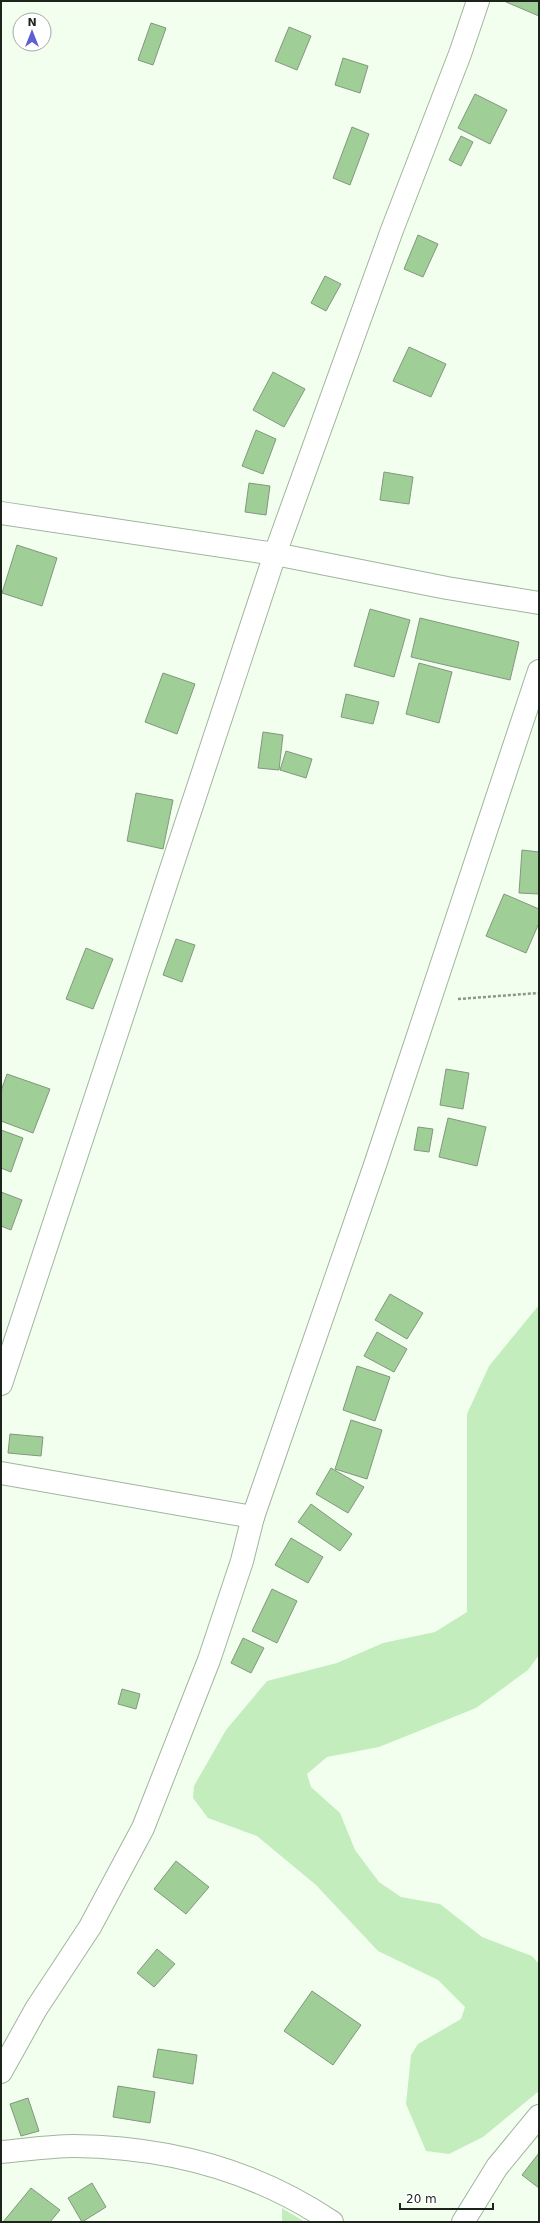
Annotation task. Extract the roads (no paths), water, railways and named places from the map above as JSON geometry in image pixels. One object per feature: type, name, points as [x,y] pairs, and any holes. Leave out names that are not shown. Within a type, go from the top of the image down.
[{"type":"street","points":[[1,1384],[276,554],[389,238],[460,54],[478,1]]},
{"type":"street","points":[[1,513],[276,554],[447,588],[539,603]]},
{"type":"street","points":[[1,2072],[36,2009],[90,1927],[143,1828],[210,1660],[242,1561],[252,1517],[375,1165],[539,671]]},
{"type":"street","points":[[1,1473],[252,1517]]},
{"type":"street","points":[[463,2222],[497,2167],[539,2116]]},
{"type":"street","points":[[1,2152],[72,2146],[160,2152],[231,2171],[279,2192],[314,2210],[332,2222]]}]
